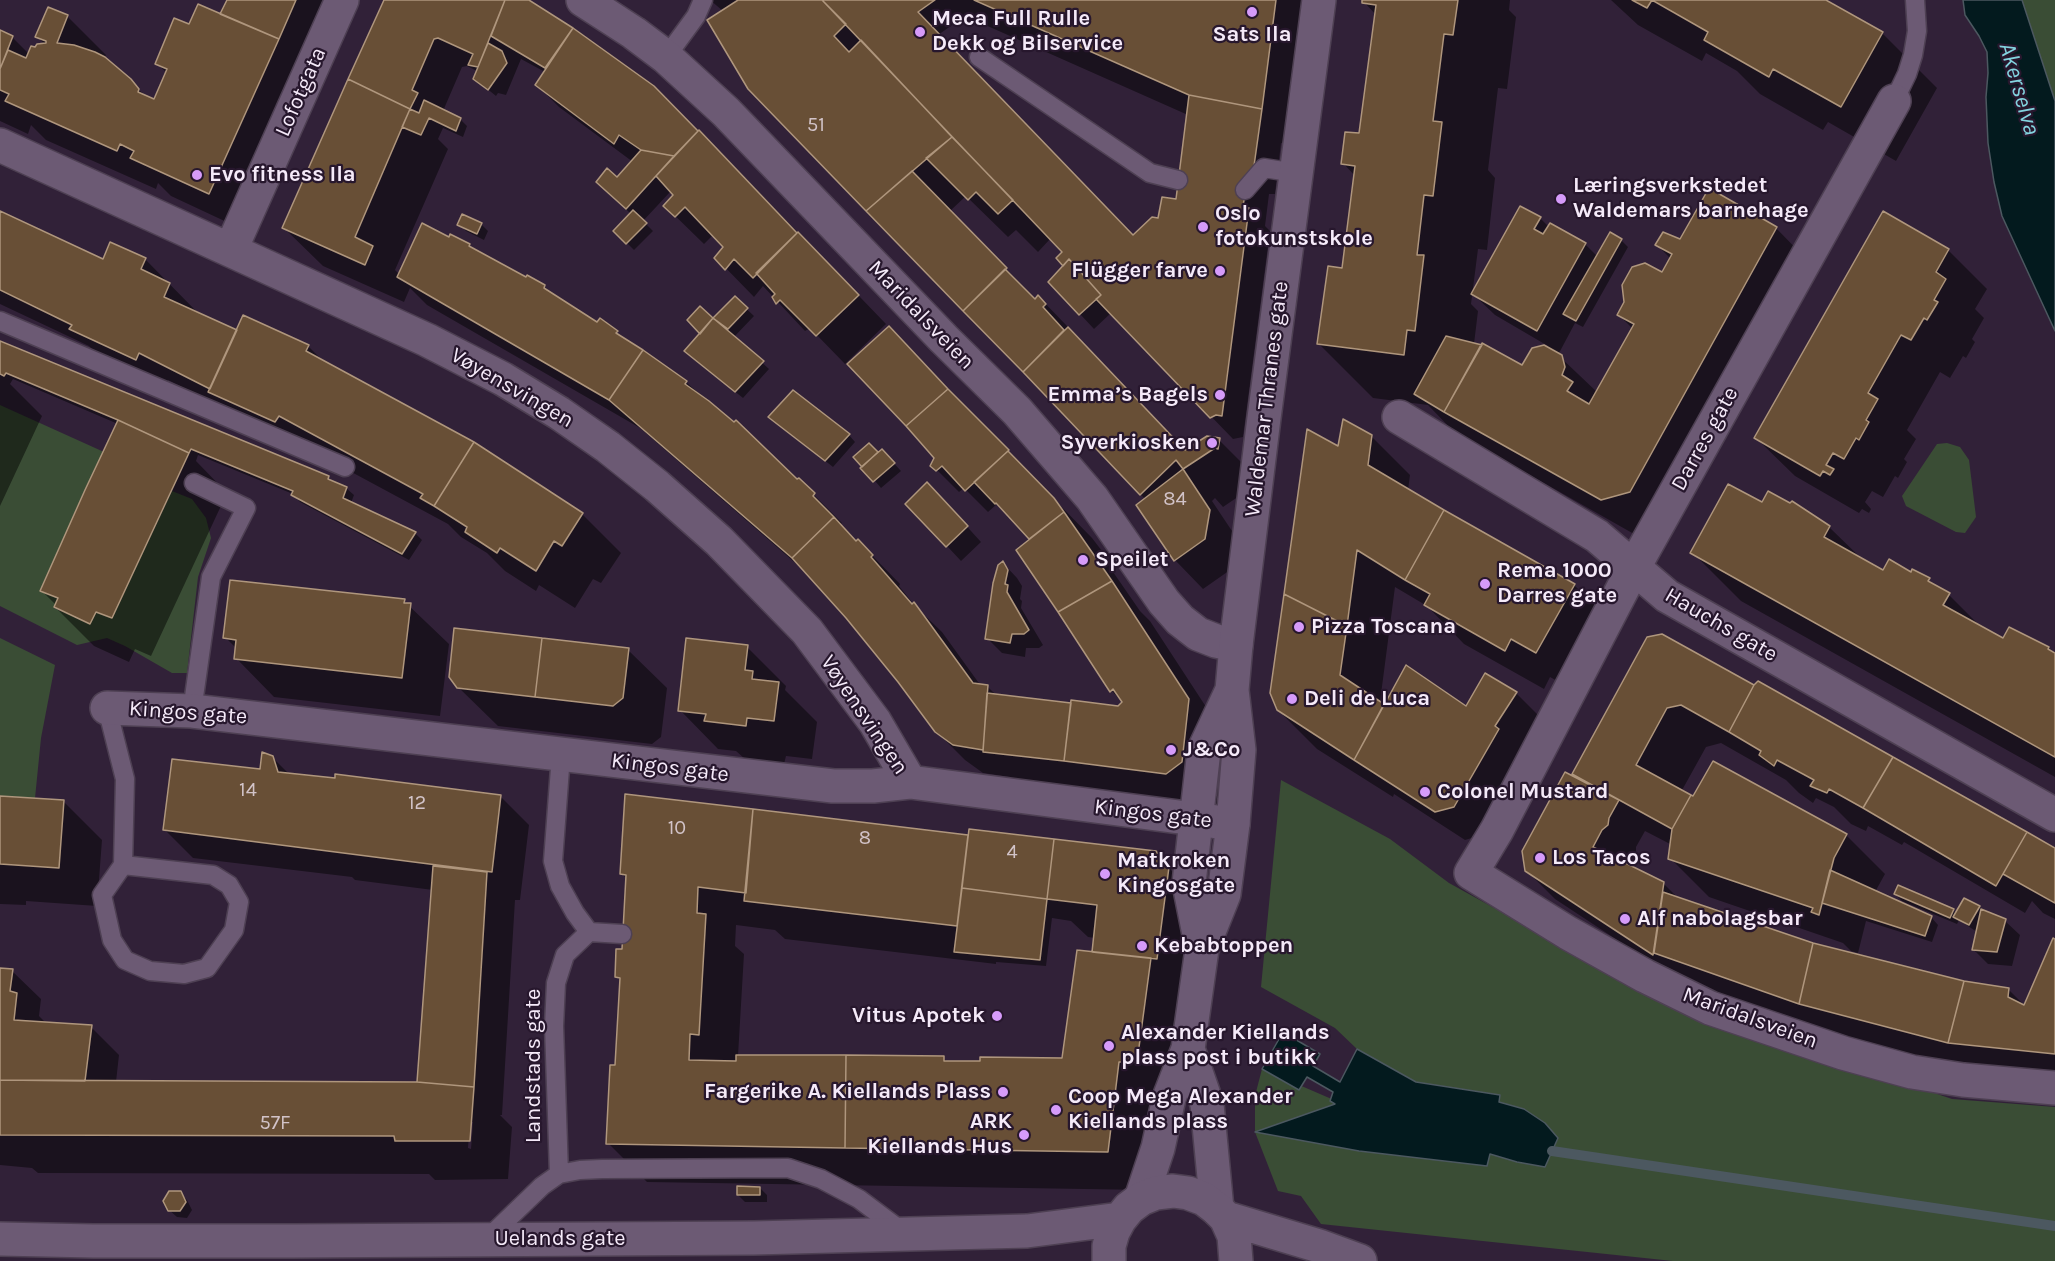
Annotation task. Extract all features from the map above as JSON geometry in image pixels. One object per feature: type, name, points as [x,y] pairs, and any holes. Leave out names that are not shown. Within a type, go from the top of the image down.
[{"type":"street","name":"Lofotgata","points":[[231,249],[342,0]]},
{"type":"street","name":"Maridalsveien","points":[[583,0],[666,57],[726,112],[944,339],[1017,411],[1092,498],[1164,602],[1180,620],[1198,634],[1236,645]]},
{"type":"street","name":"Waldemar Thranes gate","points":[[1109,1261],[1109,1246],[1113,1232],[1131,1209],[1158,1148],[1169,1098],[1188,1049],[1202,949],[1224,894],[1239,750],[1232,690],[1236,645],[1319,0]]},
{"type":"street","name":"Darres gate","points":[[1471,873],[1497,830],[1634,567],[1894,101]]},
{"type":"street","name":"Vøyensvingen","points":[[0,144],[427,340],[503,379],[559,413],[608,447],[657,486],[719,541],[807,631],[875,722],[910,782]]},
{"type":"street","name":"Hauchs gate","points":[[1399,417],[1597,536],[1667,596],[2055,815]]},
{"type":"street","name":"Waldemar Thranes gate","points":[[1202,949],[1189,884],[1204,750],[1232,690]]},
{"type":"street","name":"Kingos gate","points":[[107,708],[192,711],[833,786],[873,786],[910,782],[1233,824]]},
{"type":"street","name":"Maridalsveien","points":[[1471,873],[1568,933],[1645,976],[1710,1008],[1843,1053],[1912,1072],[1963,1080],[2055,1088]]},
{"type":"street","name":"Waldemar Thranes gate","points":[[1188,1049],[1207,1104],[1221,1213],[1234,1236],[1236,1261]]},
{"type":"street","name":"Uelands gate","points":[[0,1239],[93,1241],[487,1239],[907,1235],[1027,1231],[1131,1209],[1156,1193],[1173,1191],[1188,1193],[1204,1199],[1221,1213]]},
{"type":"street","points":[[1221,1213],[1360,1261]]},
{"type":"lane","points":[[666,57],[696,16],[703,0]]},
{"type":"lane","name":"Darres gate","points":[[1894,101],[1913,55],[1917,31],[1915,0]]},
{"type":"lane","points":[[979,57],[1150,173],[1178,180]]},
{"type":"lane","points":[[1245,190],[1264,168],[1296,172]]},
{"type":"lane","points":[[0,321],[345,467]]},
{"type":"lane","points":[[192,711],[211,577],[246,508],[194,483]]},
{"type":"lane","points":[[107,708],[125,779],[123,865],[102,895],[112,940],[124,960],[150,971],[184,974],[207,968],[234,930],[238,902],[229,885],[213,875],[123,865]]},
{"type":"lane","points":[[561,755],[553,861],[560,886],[589,932],[622,934]]},
{"type":"lane","name":"Landstads gate","points":[[559,1174],[554,1026],[556,983],[565,955],[589,932]]},
{"type":"lane","points":[[487,1239],[542,1186],[559,1174],[602,1169],[788,1168],[821,1179],[860,1199],[907,1235]]},
{"type":"green space","points":[[2022,0],[2055,0],[2055,101]]},
{"type":"green space","points":[[0,405],[104,452],[73,516],[41,591],[58,598],[54,608],[90,624],[96,612],[112,618],[172,491],[192,499],[206,518],[211,538],[198,577],[187,673],[172,673],[107,638],[77,645],[0,606]]},
{"type":"green space","points":[[1947,443],[1960,447],[1969,460],[1976,517],[1965,533],[1956,532],[1906,506],[1902,496],[1937,444]]},
{"type":"green space","points":[[0,638],[55,665],[41,738],[35,798],[0,796]]},
{"type":"green space","points":[[1281,780],[1390,839],[1449,883],[1534,930],[1697,1013],[1952,1099],[2055,1107],[2055,1261],[1673,1261],[1321,1224],[1301,1196],[1278,1191],[1255,1132],[1255,1096],[1262,1069],[1487,1166],[1489,1154],[1517,1162],[1545,1166],[1558,1138],[1524,1109],[1498,1102],[1499,1095],[1416,1082],[1392,1070],[1357,1049],[1335,1028],[1261,987]]},
{"type":"water","name":"Akerselva","points":[[1963,0],[2022,0],[2055,101],[2055,331],[2002,216],[1988,143],[1987,52],[1965,15]]},
{"type":"water","points":[[1283,1032],[1320,1054],[1313,1066],[1340,1082],[1357,1049],[1416,1082],[1500,1095],[1499,1102],[1524,1109],[1545,1123],[1558,1138],[1545,1167],[1490,1154],[1487,1166],[1359,1151],[1255,1132],[1335,1104],[1330,1101],[1333,1092],[1307,1077],[1299,1090],[1262,1069]]},
{"type":"building","points":[[227,0],[296,0],[279,39],[220,14]]},
{"type":"building","points":[[384,0],[505,0],[478,67],[468,65],[473,54],[438,38],[434,39],[412,90],[418,93],[410,109],[348,79]]},
{"type":"building","points":[[505,0],[529,0],[573,28],[545,68],[491,36]]},
{"type":"building","points":[[738,0],[822,0],[846,24],[834,36],[849,52],[861,40],[952,137],[866,211],[748,89],[707,20]]},
{"type":"building","points":[[822,0],[935,0],[918,12],[1133,235],[1152,217],[1158,218],[1162,197],[1176,199],[1189,95],[1262,109],[1253,173],[1248,173],[1243,207],[1249,208],[1222,416],[1216,415],[1210,418],[1096,299],[1101,295],[1069,259],[1063,266],[1056,258],[1062,252]]},
{"type":"building","points":[[974,0],[1276,0],[1262,109],[1189,95]]},
{"type":"building","points":[[1362,0],[1458,0],[1453,35],[1444,34],[1433,121],[1442,122],[1433,196],[1424,195],[1417,255],[1424,255],[1415,331],[1407,330],[1404,355],[1317,344],[1328,266],[1342,268],[1355,166],[1341,164],[1345,132],[1359,133],[1376,5],[1362,3]]},
{"type":"building","points":[[1632,0],[1652,0],[1647,8]]},
{"type":"building","points":[[1652,0],[1826,0],[1883,32],[1841,107],[1773,69],[1769,77],[1704,40],[1708,32]]},
{"type":"building","points":[[198,4],[279,39],[209,194],[130,158],[134,151],[120,144],[117,151],[5,101],[9,94],[0,90],[0,69],[8,50],[26,58],[31,46],[46,43],[35,37],[48,7],[68,15],[57,43],[74,45],[105,57],[131,79],[139,89],[138,92],[154,99],[167,69],[155,64],[174,18],[189,24]]},
{"type":"building","points":[[573,28],[654,86],[698,131],[674,156],[641,150],[619,135],[614,144],[535,85]]},
{"type":"building","points":[[0,30],[13,36],[0,69]]},
{"type":"building","points":[[488,43],[502,51],[507,63],[488,90],[473,79]]},
{"type":"building","points":[[348,79],[410,109],[355,237],[373,246],[365,265],[282,228]]},
{"type":"building","points":[[424,100],[461,118],[456,131],[429,118],[421,135],[402,127],[410,109],[419,113]]},
{"type":"building","points":[[699,130],[797,233],[753,278],[734,259],[725,270],[714,258],[723,247],[685,207],[675,217],[663,206],[673,195],[656,176]]},
{"type":"building","points":[[952,137],[1013,200],[998,214],[976,192],[968,200],[926,158]]},
{"type":"building","points":[[641,150],[674,156],[626,209],[596,182],[607,168],[617,177]]},
{"type":"building","points":[[912,171],[1007,268],[963,311],[866,211]]},
{"type":"building","points":[[1709,188],[1777,227],[1630,492],[1601,500],[1444,412],[1482,343],[1522,365],[1532,348],[1544,345],[1562,355],[1565,367],[1562,375],[1573,382],[1567,391],[1589,404],[1634,324],[1617,315],[1624,302],[1622,285],[1632,267],[1645,263],[1662,272],[1672,254],[1655,245],[1663,232],[1680,239]]},
{"type":"building","points":[[1520,206],[1541,217],[1534,229],[1543,234],[1550,223],[1586,243],[1537,331],[1471,294]]},
{"type":"building","points":[[633,210],[647,223],[626,244],[613,231]]},
{"type":"building","points":[[0,211],[103,259],[110,242],[146,258],[141,269],[170,283],[164,297],[237,330],[210,389],[139,353],[136,360],[69,329],[72,325],[0,290]]},
{"type":"building","points":[[1883,211],[1949,249],[1936,272],[1946,279],[1934,300],[1938,302],[1927,320],[1924,318],[1911,340],[1901,335],[1868,393],[1878,399],[1866,420],[1869,422],[1859,440],[1856,438],[1844,459],[1833,453],[1826,465],[1834,469],[1830,475],[1823,471],[1820,476],[1754,438]]},
{"type":"building","points":[[462,214],[482,223],[477,234],[457,225]]},
{"type":"building","points":[[422,223],[449,237],[450,234],[470,244],[469,246],[545,285],[544,288],[597,322],[600,318],[618,331],[616,333],[643,350],[609,400],[397,277]]},
{"type":"building","points":[[798,232],[859,295],[816,336],[780,300],[776,304],[772,297],[775,294],[756,273]]},
{"type":"building","points":[[1610,232],[1622,239],[1576,321],[1563,314]]},
{"type":"building","points":[[1069,259],[1101,295],[1079,315],[1048,282]]},
{"type":"building","points":[[1005,269],[1035,299],[1038,295],[1046,304],[1043,307],[1064,330],[1023,372],[963,311]]},
{"type":"building","points":[[735,296],[748,308],[728,329],[713,318]]},
{"type":"building","points":[[700,306],[713,318],[700,334],[687,320]]},
{"type":"building","points":[[243,315],[309,345],[306,351],[474,442],[434,506],[420,498],[423,494],[279,416],[275,422],[208,392]]},
{"type":"building","points":[[713,318],[764,361],[735,392],[684,351]]},
{"type":"building","points":[[889,326],[948,389],[906,426],[847,364]]},
{"type":"building","points":[[1068,327],[1185,450],[1207,436],[1220,438],[1218,449],[1215,448],[1183,469],[1176,460],[1140,495],[1023,372]]},
{"type":"building","points":[[1446,336],[1482,345],[1444,412],[1414,394]]},
{"type":"building","points":[[0,341],[329,476],[328,479],[347,487],[343,498],[416,532],[402,554],[291,495],[293,491],[191,449],[189,453],[6,373],[4,376],[0,374]]},
{"type":"building","points":[[643,350],[687,381],[685,384],[734,422],[736,420],[797,479],[799,478],[815,493],[813,496],[834,517],[792,558],[609,400]]},
{"type":"building","points":[[948,389],[1009,450],[965,491],[942,466],[936,471],[930,466],[934,458],[906,426]]},
{"type":"building","points":[[793,390],[850,434],[825,461],[768,417]]},
{"type":"building","points":[[1343,419],[1372,435],[1368,465],[1444,510],[1405,580],[1357,550],[1347,626],[1284,594],[1307,429],[1338,446]]},
{"type":"building","points":[[118,420],[189,453],[112,618],[96,612],[90,624],[54,607],[58,598],[40,591]]},
{"type":"building","points":[[474,442],[583,513],[562,546],[554,541],[536,571],[500,548],[497,553],[465,532],[467,527],[434,506]]},
{"type":"building","points":[[869,443],[878,452],[862,467],[853,457]]},
{"type":"building","points":[[882,449],[895,463],[873,482],[860,468]]},
{"type":"building","points":[[1008,451],[1054,498],[1064,512],[1029,539],[974,482]]},
{"type":"building","points":[[1183,469],[1210,510],[1205,539],[1174,561],[1136,505]]},
{"type":"building","points":[[927,482],[968,526],[946,547],[905,504]]},
{"type":"building","points":[[1728,484],[1762,502],[1768,491],[1790,503],[1792,501],[1830,526],[1824,537],[1883,570],[1889,559],[1911,572],[1912,569],[1930,578],[1928,581],[1950,593],[1943,605],[2003,638],[2009,627],[2049,647],[2048,649],[2055,653],[2055,757],[1690,553]]},
{"type":"building","points":[[1444,510],[1575,584],[1536,653],[1511,639],[1505,651],[1424,605],[1430,594],[1405,580]]},
{"type":"building","points":[[1064,512],[1112,581],[1058,612],[1016,550]]},
{"type":"building","points":[[834,517],[856,541],[858,539],[873,555],[871,557],[912,604],[914,602],[973,683],[988,685],[983,750],[953,745],[935,732],[846,618],[792,558]]},
{"type":"building","points":[[1003,561],[1008,570],[1005,584],[1008,585],[1007,592],[1029,630],[1024,634],[1012,634],[1010,643],[985,639],[993,583],[998,565]]},
{"type":"building","points":[[230,580],[405,599],[404,603],[411,603],[402,678],[234,659],[236,640],[223,638]]},
{"type":"building","points":[[1112,581],[1189,699],[1182,762],[1166,774],[1064,761],[1071,700],[1118,706],[1122,702],[1113,689],[1110,692],[1058,612]]},
{"type":"building","points":[[1284,594],[1347,626],[1340,675],[1384,704],[1354,760],[1277,710],[1270,693]]},
{"type":"building","points":[[454,628],[542,638],[535,697],[457,688],[449,677]]},
{"type":"building","points":[[1662,634],[1754,685],[1729,732],[1681,705],[1667,708],[1636,765],[1691,795],[1672,829],[1572,774],[1647,637]]},
{"type":"building","points":[[542,638],[629,648],[623,698],[613,706],[535,697]]},
{"type":"building","points":[[686,638],[748,645],[745,670],[753,671],[752,679],[779,682],[774,721],[747,718],[746,726],[704,721],[706,714],[678,711]]},
{"type":"building","points":[[1406,665],[1466,706],[1485,673],[1517,692],[1495,726],[1499,729],[1454,807],[1435,812],[1354,760]]},
{"type":"building","points":[[1758,681],[1893,757],[1863,808],[1829,789],[1827,793],[1810,786],[1814,780],[1777,760],[1774,766],[1759,755],[1761,751],[1729,732]]},
{"type":"building","points":[[987,693],[1071,703],[1064,761],[983,752]]},
{"type":"building","points":[[262,752],[273,756],[278,772],[335,778],[335,774],[501,795],[492,872],[163,830],[172,759],[260,769]]},
{"type":"building","points":[[1893,757],[2027,832],[1996,886],[1863,808]]},
{"type":"building","points":[[1713,761],[1847,834],[1834,858],[1819,915],[1811,912],[1813,908],[1668,859],[1672,829]]},
{"type":"building","points":[[1565,772],[1619,800],[1609,818],[1608,825],[1602,830],[1593,847],[1664,882],[1653,955],[1525,871],[1522,851]]},
{"type":"building","points":[[625,794],[753,809],[746,893],[698,887],[697,913],[706,914],[699,1035],[690,1034],[689,1060],[736,1061],[736,1055],[846,1055],[845,1148],[606,1144],[610,1065],[615,1065],[620,978],[615,977],[616,949],[622,949],[626,875],[620,874]]},
{"type":"building","points":[[0,796],[64,800],[59,868],[0,864]]},
{"type":"building","points":[[753,809],[968,835],[957,926],[744,901]]},
{"type":"building","points":[[969,829],[1054,839],[1047,899],[962,888]]},
{"type":"building","points":[[2027,832],[2055,848],[2055,903],[2003,874]]},
{"type":"building","points":[[1054,839],[1156,851],[1169,867],[1157,959],[1092,952],[1097,905],[1047,899]]},
{"type":"building","points":[[433,866],[487,872],[474,1087],[417,1082]]},
{"type":"building","points":[[1830,870],[1932,916],[1925,936],[1822,903]]},
{"type":"building","points":[[1898,885],[1954,909],[1950,918],[1894,894]]},
{"type":"building","points":[[962,888],[1047,899],[1040,960],[954,952]]},
{"type":"building","points":[[1663,892],[1813,943],[1799,1004],[1654,953]]},
{"type":"building","points":[[1964,898],[1980,906],[1969,925],[1953,917]]},
{"type":"building","points":[[1981,909],[2006,919],[1997,952],[1972,950]]},
{"type":"building","points":[[2053,938],[2055,939],[2055,1054],[1948,1043],[1964,981],[2009,988],[2008,997],[2024,1005]]},
{"type":"building","points":[[1813,943],[1964,981],[1948,1043],[1799,1004]]},
{"type":"building","points":[[1077,950],[1151,958],[1137,1062],[1119,1062],[1108,1152],[845,1148],[846,1055],[944,1056],[944,1061],[980,1061],[980,1057],[1062,1058]]},
{"type":"building","points":[[0,968],[13,969],[10,991],[17,993],[14,1020],[92,1025],[85,1081],[0,1080]]},
{"type":"building","points":[[0,1080],[417,1082],[474,1087],[470,1141],[395,1141],[394,1136],[0,1135]]},
{"type":"building","points":[[737,1186],[760,1187],[760,1195],[737,1195]]},
{"type":"building","points":[[169,1191],[181,1191],[186,1202],[180,1211],[168,1211],[163,1201]]},
{"type":"waterway","points":[[1552,1151],[2055,1226]]},
{"type":"place","name":"Sats Ila","points":[[1252,12]]},
{"type":"place","name":"Meca Full Rulle Dekk og Bilservice","points":[[920,32]]},
{"type":"place","name":"Evo fitness Ila","points":[[197,175]]},
{"type":"place","name":"Læringsverkstedet Waldemars barnehage","points":[[1561,199]]},
{"type":"place","name":"Oslo fotokunstskole","points":[[1203,227]]},
{"type":"place","name":"Flügger farve","points":[[1220,271]]},
{"type":"place","name":"Emma’s Bagels","points":[[1220,395]]},
{"type":"place","name":"Syverkiosken","points":[[1212,443]]},
{"type":"place","name":"Speilet","points":[[1083,560]]},
{"type":"place","name":"Rema 1000 Darres gate","points":[[1485,584]]},
{"type":"place","name":"Pizza Toscana","points":[[1299,627]]},
{"type":"place","name":"Deli de Luca","points":[[1292,699]]},
{"type":"place","name":"J&Co","points":[[1171,750]]},
{"type":"place","name":"Colonel Mustard","points":[[1425,792]]},
{"type":"place","name":"Los Tacos","points":[[1540,858]]},
{"type":"place","name":"Matkroken Kingosgate","points":[[1105,874]]},
{"type":"place","name":"Alf nabolagsbar","points":[[1625,919]]},
{"type":"place","name":"Kebabtoppen","points":[[1142,946]]},
{"type":"place","name":"Vitus Apotek","points":[[997,1016]]},
{"type":"place","name":"Alexander Kiellands plass post i butikk","points":[[1109,1046]]},
{"type":"place","name":"Fargerike A. Kiellands Plass","points":[[1003,1092]]},
{"type":"place","name":"Coop Mega Alexander Kiellands plass","points":[[1056,1110]]},
{"type":"place","name":"ARK Kiellands Hus","points":[[1024,1135]]}]
